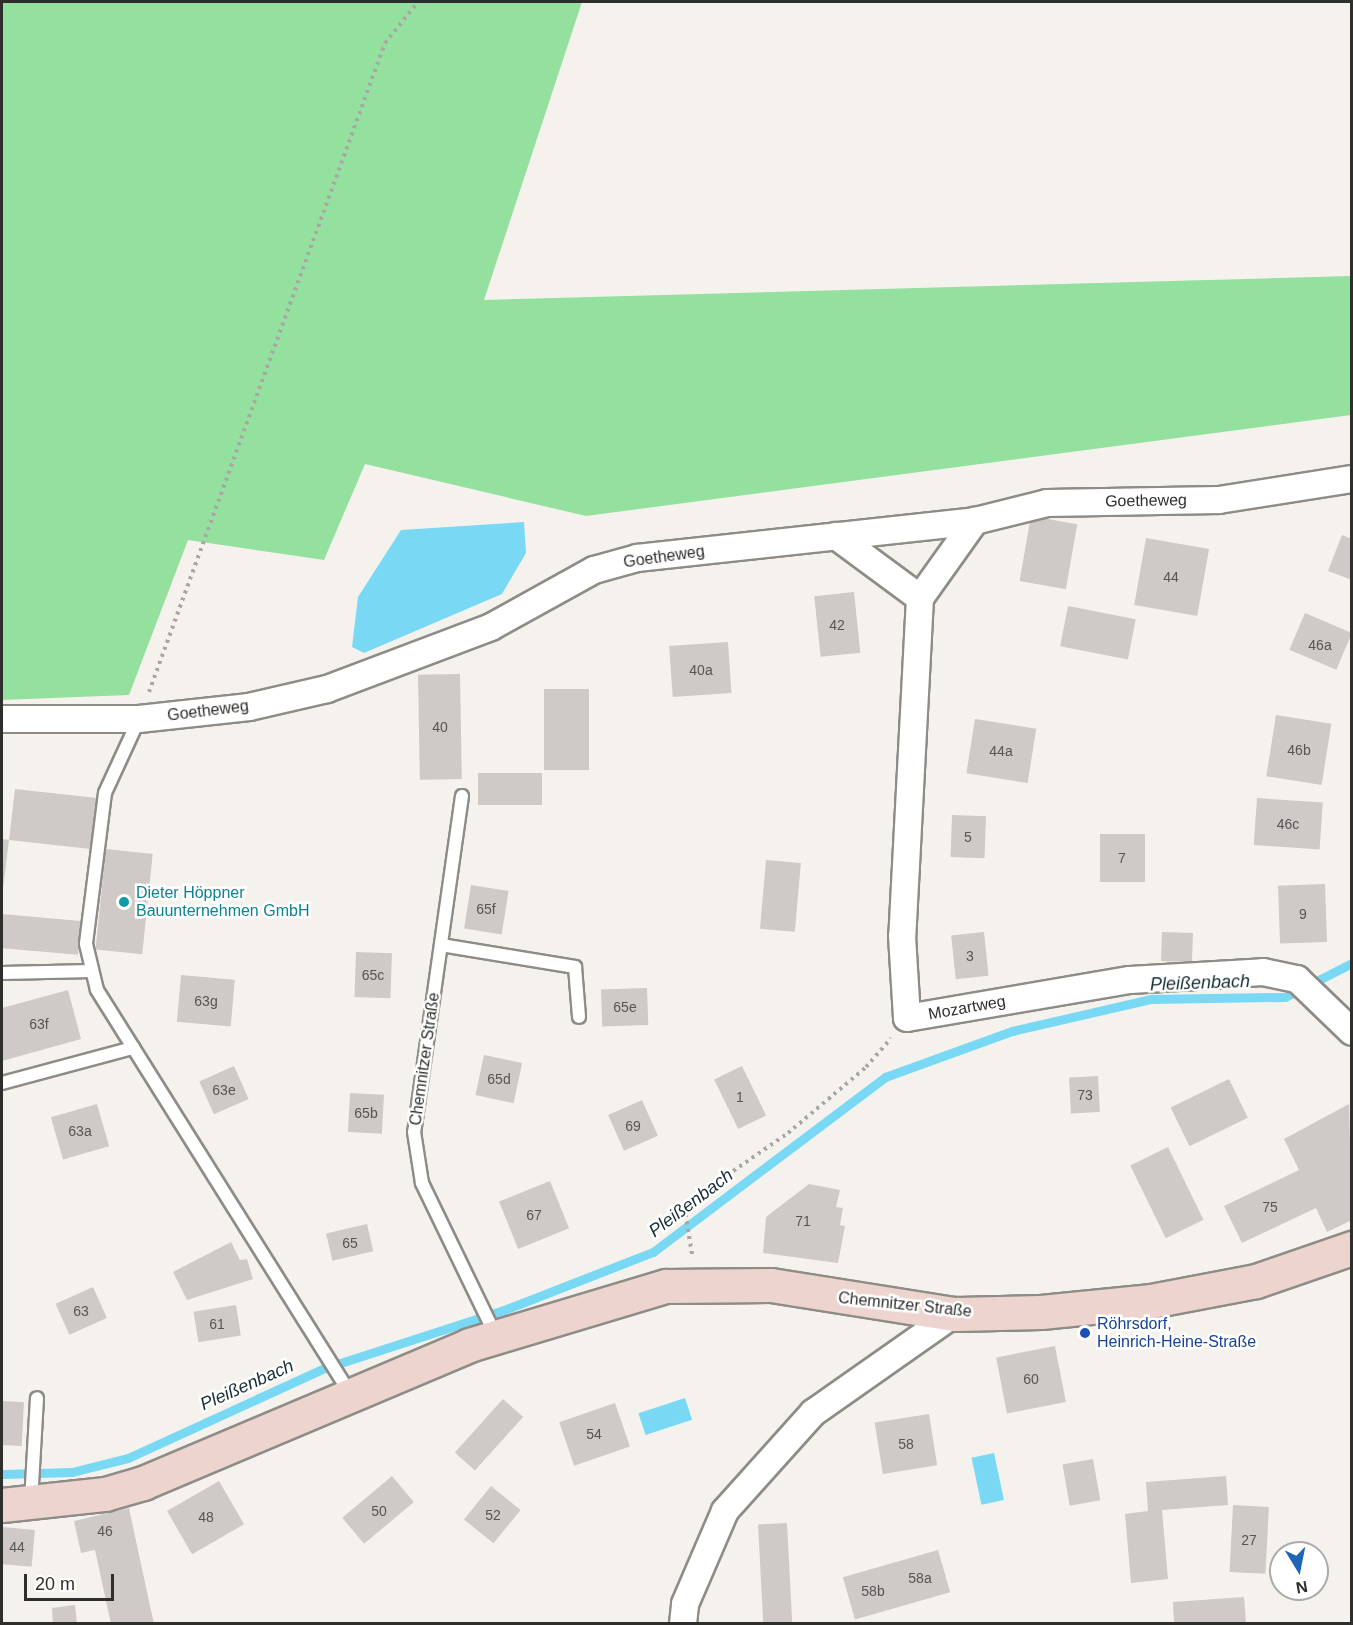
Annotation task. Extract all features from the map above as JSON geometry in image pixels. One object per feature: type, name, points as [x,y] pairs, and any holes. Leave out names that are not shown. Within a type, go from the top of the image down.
[{"type":"street","name":"Goetheweg","points":[[2,719],[139,719],[249,707],[327,689],[491,627],[594,570],[637,558],[975,521],[1047,503],[1219,500],[1352,479]]},
{"type":"street","points":[[836,536],[920,598],[975,521]]},
{"type":"street","name":"Mozartweg","points":[[920,598],[902,936],[908,1018],[1130,980],[1263,972],[1297,979],[1321,998],[1352,1032]]},
{"type":"street","name":"Chemnitzer Straße","points":[[21,1499],[143,1483],[344,1384],[494,1330],[632,1292],[697,1284],[771,1285],[954,1314],[1151,1301],[1256,1281],[1352,1248]]},
{"type":"street","points":[[683,1623],[686,1604],[724,1510],[813,1413],[954,1314]]},
{"type":"lane","points":[[139,719],[105,793],[86,944],[97,990],[323,1345],[344,1384]]},
{"type":"lane","name":"Chemnitzer Straße","points":[[462,796],[414,1132],[422,1183],[494,1330]]},
{"type":"lane","points":[[441,945],[575,967],[579,1017]]},
{"type":"lane","points":[[2,973],[92,971]]},
{"type":"lane","points":[[2,1083],[133,1048]]},
{"type":"lane","name":"Chemnitzer Straße","points":[[21,1499],[32,1464],[37,1398]]},
{"type":"path","points":[[139,719],[385,43],[418,2]]},
{"type":"path","points":[[692,1252],[684,1205],[788,1133],[866,1067],[908,1018]]},
{"type":"green space","points":[[2,2],[582,2],[484,300],[1351,276],[1351,415],[586,516],[365,464],[324,560],[188,540],[129,695],[2,700]]},
{"type":"water","points":[[524,522],[526,553],[502,594],[364,653],[352,647],[358,597],[401,530]]},
{"type":"water","points":[[685,1398],[692,1420],[646,1435],[638,1413]]},
{"type":"water","points":[[994,1453],[1004,1500],[981,1505],[972,1458]]},
{"type":"building","points":[[1031,516],[1077,524],[1066,589],[1020,581]]},
{"type":"building","points":[[1342,535],[1352,539],[1352,580],[1328,571]]},
{"type":"building","points":[[1146,538],[1209,549],[1197,616],[1134,605]]},
{"type":"building","points":[[854,592],[860,653],[821,657],[814,596]]},
{"type":"building","points":[[1068,606],[1136,619],[1128,659],[1060,646]]},
{"type":"building","points":[[1305,613],[1352,633],[1336,670],[1289,650]]},
{"type":"building","points":[[728,642],[732,693],[673,697],[669,646]]},
{"type":"building","points":[[460,674],[462,779],[420,780],[418,675]]},
{"type":"building","points":[[544,689],[589,689],[589,770],[544,770]]},
{"type":"building","points":[[1276,715],[1331,724],[1322,785],[1266,776]]},
{"type":"building","points":[[975,719],[1036,729],[1028,783],[966,773]]},
{"type":"building","points":[[478,773],[542,773],[542,805],[478,805]]},
{"type":"building","points":[[15,789],[97,798],[91,849],[9,840]]},
{"type":"building","points":[[1257,798],[1323,803],[1320,849],[1254,845]]},
{"type":"building","points":[[952,815],[986,816],[985,858],[951,857]]},
{"type":"building","points":[[1100,834],[1145,834],[1145,882],[1100,882]]},
{"type":"building","points":[[2,839],[9,840],[2,897]]},
{"type":"building","name":"Dieter Höppner Bauunternehmen GmbH","points":[[106,849],[153,854],[142,954],[95,949]]},
{"type":"building","points":[[766,860],[801,863],[795,932],[760,929]]},
{"type":"building","points":[[1325,884],[1327,942],[1280,944],[1278,886]]},
{"type":"building","points":[[471,885],[509,891],[502,934],[464,928]]},
{"type":"building","points":[[2,914],[81,921],[78,955],[2,948]]},
{"type":"building","points":[[984,932],[989,976],[956,979],[951,935]]},
{"type":"building","points":[[1162,932],[1193,933],[1192,962],[1161,961]]},
{"type":"building","points":[[356,952],[392,953],[390,998],[354,997]]},
{"type":"building","points":[[181,975],[235,980],[231,1027],[177,1022]]},
{"type":"building","points":[[647,988],[648,1025],[602,1027],[601,990]]},
{"type":"building","points":[[68,990],[81,1039],[2,1061],[2,1008]]},
{"type":"building","points":[[484,1055],[522,1063],[514,1103],[475,1095]]},
{"type":"building","points":[[234,1066],[249,1099],[214,1114],[199,1081]]},
{"type":"building","points":[[742,1066],[766,1115],[738,1129],[714,1080]]},
{"type":"building","points":[[1098,1076],[1100,1112],[1071,1113],[1069,1078]]},
{"type":"building","points":[[1229,1079],[1248,1118],[1189,1146],[1171,1107]]},
{"type":"building","points":[[350,1093],[384,1095],[382,1134],[348,1132]]},
{"type":"building","points":[[642,1100],[658,1136],[624,1151],[608,1115]]},
{"type":"building","points":[[97,1104],[109,1146],[63,1160],[51,1117]]},
{"type":"building","points":[[1349,1104],[1352,1220],[1327,1232],[1316,1208],[1242,1243],[1224,1206],[1299,1170],[1284,1139]]},
{"type":"building","points":[[1168,1147],[1204,1220],[1166,1238],[1130,1165]]},
{"type":"building","points":[[550,1181],[569,1228],[518,1249],[499,1202]]},
{"type":"building","points":[[809,1184],[840,1190],[836,1207],[843,1208],[840,1225],[845,1226],[838,1263],[763,1253],[766,1217]]},
{"type":"building","points":[[367,1224],[373,1251],[332,1261],[326,1233]]},
{"type":"building","points":[[231,1242],[240,1260],[247,1259],[253,1279],[187,1300],[173,1272]]},
{"type":"building","points":[[93,1287],[107,1318],[69,1335],[56,1304]]},
{"type":"building","points":[[236,1305],[241,1336],[198,1342],[194,1312]]},
{"type":"building","points":[[1055,1346],[1066,1402],[1007,1413],[996,1357]]},
{"type":"building","points":[[503,1399],[523,1417],[475,1471],[455,1453]]},
{"type":"building","points":[[2,1401],[24,1402],[22,1446],[2,1445]]},
{"type":"building","points":[[615,1403],[630,1446],[574,1466],[559,1422]]},
{"type":"building","points":[[929,1414],[937,1465],[883,1474],[875,1423]]},
{"type":"building","points":[[1093,1459],[1100,1500],[1070,1506],[1062,1464]]},
{"type":"building","points":[[392,1476],[414,1502],[364,1544],[342,1518]]},
{"type":"building","points":[[1226,1476],[1228,1505],[1162,1510],[1168,1579],[1131,1583],[1125,1514],[1148,1511],[1146,1482]]},
{"type":"building","points":[[219,1481],[244,1524],[192,1554],[167,1511]]},
{"type":"building","points":[[491,1486],[521,1510],[493,1543],[464,1519]]},
{"type":"building","points":[[1233,1505],[1269,1507],[1265,1574],[1229,1572]]},
{"type":"building","points":[[129,1508],[154,1624],[111,1624],[95,1550],[81,1553],[74,1521]]},
{"type":"building","points":[[787,1523],[792,1624],[763,1624],[758,1525]]},
{"type":"building","points":[[2,1527],[35,1530],[32,1567],[2,1564]]},
{"type":"building","points":[[938,1550],[950,1592],[855,1620],[843,1577]]},
{"type":"building","points":[[1244,1597],[1246,1623],[1174,1624],[1173,1602]]},
{"type":"building","points":[[75,1605],[77,1624],[53,1624],[52,1608]]},
{"type":"waterway","name":"Pleißenbach","points":[[2,1474],[72,1472],[128,1458],[325,1368],[504,1310],[653,1252],[885,1077],[1012,1031],[1151,999],[1285,997],[1352,963]]},
{"type":"place","name":"Dieter Höppner Bauunternehmen GmbH","points":[[124,902]]},
{"type":"place","name":"Röhrsdorf, Heinrich-Heine-Straße","points":[[1085,1333]]}]
